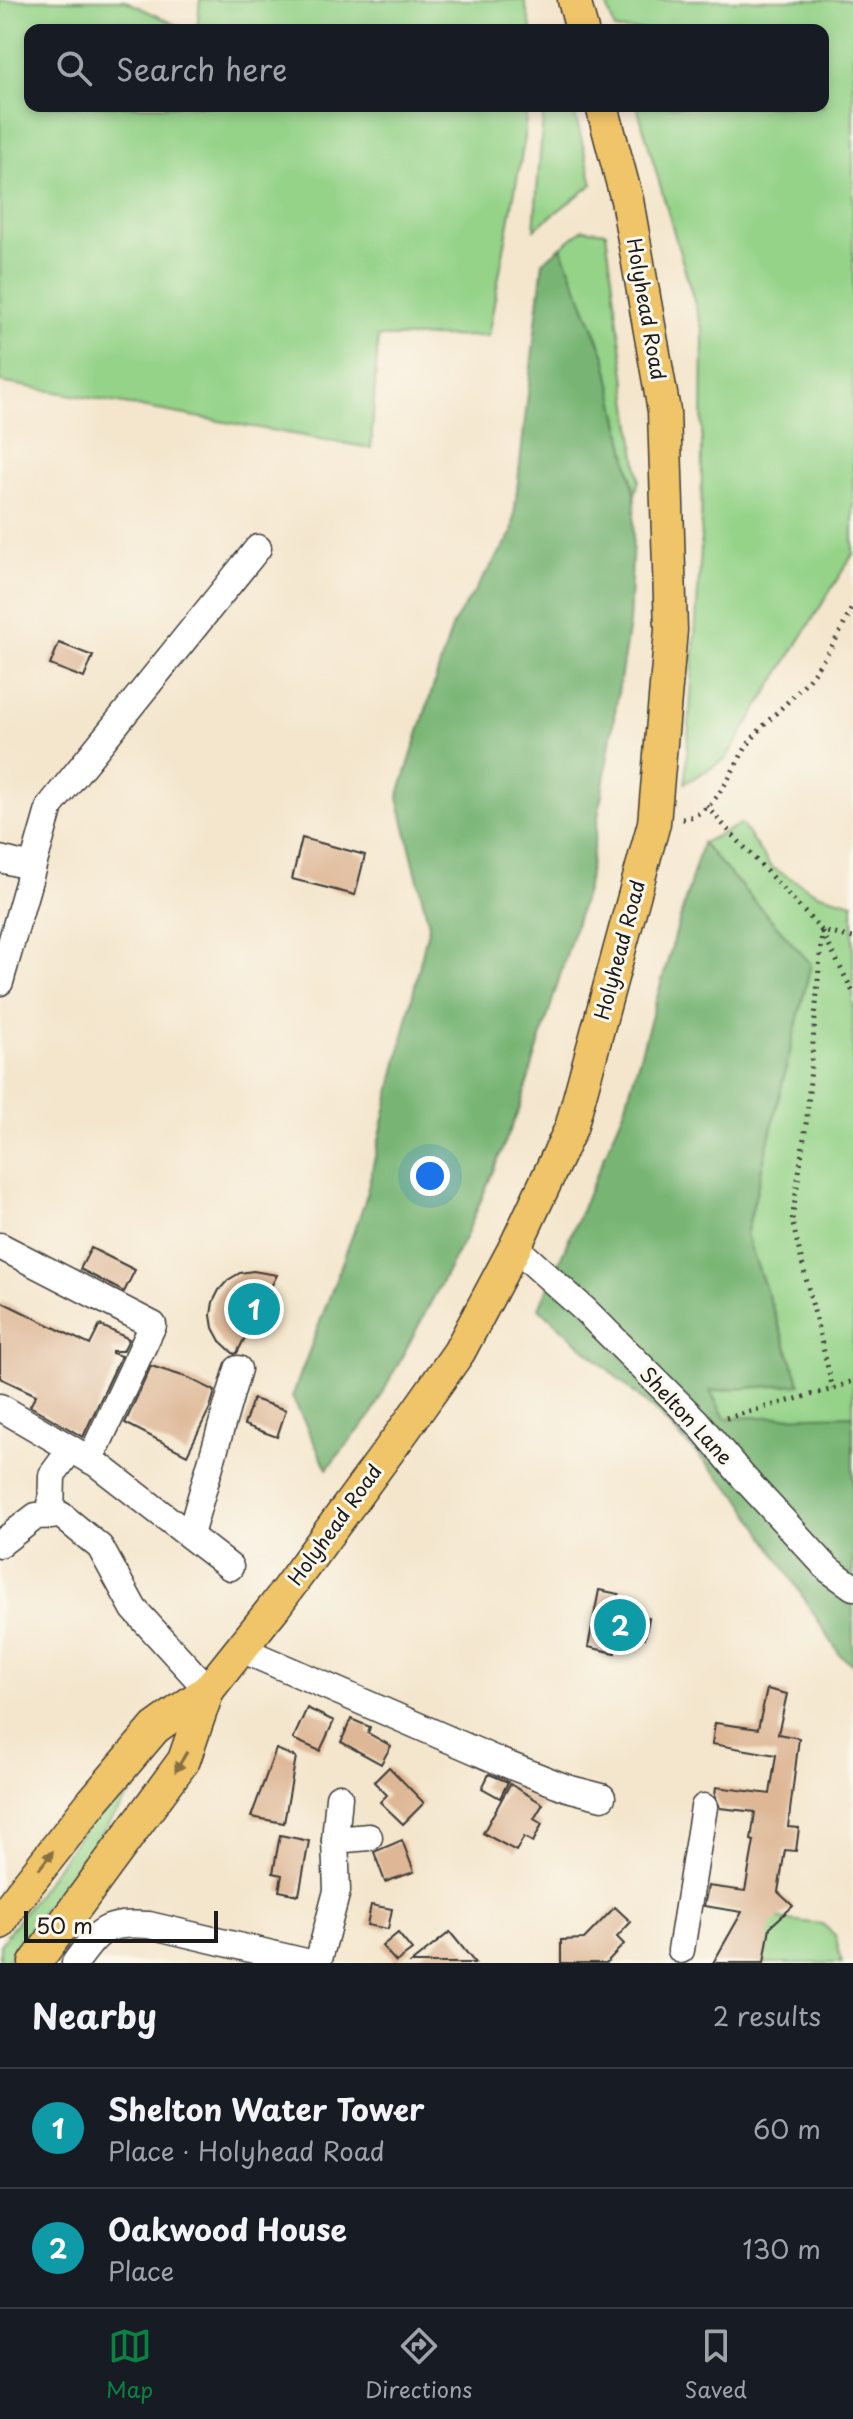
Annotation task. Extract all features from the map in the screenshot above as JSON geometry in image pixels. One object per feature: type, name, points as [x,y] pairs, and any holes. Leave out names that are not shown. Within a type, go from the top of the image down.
[{"type":"main road","points":[[574,0],[580,24]]},
{"type":"main road","name":"Holyhead Road","points":[[0,1923],[93,1801],[155,1728],[208,1690],[404,1430],[459,1352],[515,1247],[571,1128],[654,823],[671,630],[664,411],[627,200],[604,112]]},
{"type":"main road","name":"Holyhead Road","points":[[35,1963],[184,1760],[208,1690]]},
{"type":"street","points":[[0,982],[50,806],[258,548]]},
{"type":"street","points":[[0,859],[32,867]]},
{"type":"street","points":[[0,1246],[153,1325],[80,1454],[52,1475],[51,1516]]},
{"type":"street","name":"Shelton Lane","points":[[515,1247],[585,1310],[697,1422],[829,1570],[853,1587]]},
{"type":"street","points":[[190,1535],[238,1369]]},
{"type":"street","points":[[0,1407],[80,1454],[230,1567]]},
{"type":"street","points":[[0,1544],[36,1516],[61,1515],[100,1547],[134,1609],[208,1690]]},
{"type":"street","points":[[241,1649],[501,1762],[567,1788],[602,1797]]},
{"type":"street","points":[[318,1963],[337,1891],[335,1840],[339,1797]]},
{"type":"street","points":[[676,1957],[704,1807]]},
{"type":"street","points":[[335,1840],[369,1837]]},
{"type":"street","points":[[75,1963],[96,1933],[127,1923],[149,1925],[310,1963]]},
{"type":"street","points":[[676,1957],[699,1926]]},
{"type":"street","points":[[659,1932],[676,1957]]},
{"type":"path","points":[[675,820],[689,818],[725,786],[751,740],[809,677],[840,635],[853,605]]},
{"type":"path","points":[[706,806],[822,931],[853,992]]},
{"type":"path","points":[[822,931],[853,938]]},
{"type":"path","points":[[822,931],[807,1117],[792,1221],[833,1389]]},
{"type":"path","points":[[697,1422],[725,1418],[853,1381]]},
{"type":"green space","points":[[0,0],[124,0],[174,24],[24,24],[24,112],[526,112],[523,147],[488,336],[378,337],[371,448],[0,382]]},
{"type":"green space","points":[[200,0],[524,0],[530,24],[198,24]]},
{"type":"green space","points":[[605,0],[853,0],[853,554],[726,759],[685,783],[701,549],[703,332],[639,112],[829,112],[829,24],[613,24]]},
{"type":"green space","points":[[544,112],[575,112],[593,184],[534,229]]},
{"type":"green space","points":[[583,229],[606,232],[639,480],[635,495],[605,356],[561,247]]},
{"type":"green space","points":[[561,247],[605,356],[635,495],[629,624],[587,887],[520,1107],[465,1238],[370,1417],[327,1469],[292,1397],[364,1204],[429,925],[398,798],[453,624],[512,534],[543,262]]},
{"type":"green space","points":[[741,824],[771,867],[817,893],[853,903],[851,1416],[725,1418],[710,1390],[800,1383],[746,1235],[811,964],[702,843]]},
{"type":"green space","points":[[702,843],[811,964],[746,1235],[800,1384],[710,1391],[725,1418],[853,1415],[853,1665],[840,1655],[740,1498],[659,1415],[539,1308],[624,1111]]},
{"type":"green space","points":[[168,1737],[168,1744],[6,1963],[0,1963],[0,1945],[96,1813]]},
{"type":"green space","points":[[771,1918],[822,1924],[835,1935],[842,1963],[765,1963],[747,1950]]},
{"type":"building","points":[[59,643],[93,656],[84,678],[50,665]]},
{"type":"building","points":[[302,838],[365,855],[355,895],[292,879]]},
{"type":"building","points":[[91,1248],[135,1270],[124,1292],[80,1269]]},
{"type":"building","points":[[253,1271],[277,1275],[234,1354],[220,1341],[213,1328],[213,1302],[228,1280],[240,1273]]},
{"type":"building","points":[[0,1301],[90,1345],[100,1325],[129,1339],[123,1351],[112,1351],[121,1356],[83,1437],[30,1406],[36,1395],[0,1378]]},
{"type":"building","points":[[151,1366],[189,1378],[215,1391],[187,1455],[125,1423]]},
{"type":"building","points":[[253,1399],[286,1410],[277,1437],[244,1425]]},
{"type":"building","points":[[599,1590],[619,1594],[617,1602],[632,1604],[630,1614],[649,1618],[645,1638],[619,1632],[615,1653],[588,1647]]},
{"type":"building","points":[[767,1689],[787,1694],[778,1734],[799,1738],[788,1827],[799,1828],[796,1851],[785,1850],[778,1892],[793,1906],[770,1927],[764,1963],[713,1963],[742,1912],[704,1906],[708,1886],[745,1891],[754,1841],[751,1840],[755,1812],[720,1808],[715,1796],[716,1787],[770,1794],[776,1755],[712,1744],[715,1723],[758,1729]]},
{"type":"building","points":[[307,1708],[334,1721],[320,1751],[293,1739]]},
{"type":"building","points":[[351,1719],[370,1727],[368,1733],[391,1746],[381,1764],[341,1742]]},
{"type":"building","points":[[276,1749],[296,1757],[284,1823],[251,1817]]},
{"type":"building","points":[[389,1767],[424,1803],[403,1824],[380,1802],[387,1795],[374,1782]]},
{"type":"building","points":[[489,1774],[508,1782],[500,1798],[482,1788]]},
{"type":"building","points":[[510,1784],[543,1804],[534,1819],[542,1824],[533,1842],[524,1837],[516,1851],[483,1833]]},
{"type":"building","points":[[280,1835],[309,1841],[299,1895],[279,1891],[282,1875],[273,1873]]},
{"type":"building","points":[[402,1840],[414,1872],[385,1882],[374,1852]]},
{"type":"building","points":[[371,1905],[392,1909],[388,1929],[367,1925]]},
{"type":"building","points":[[615,1907],[631,1922],[617,1937],[624,1944],[606,1963],[561,1963],[561,1940],[584,1939]]},
{"type":"building","points":[[450,1932],[475,1963],[411,1963]]},
{"type":"building","points":[[398,1933],[412,1950],[396,1962],[382,1946]]},
{"type":"place","name":"Shelton Water Tower","points":[[254,1309]]},
{"type":"place","name":"Oakwood House","points":[[620,1625]]}]
